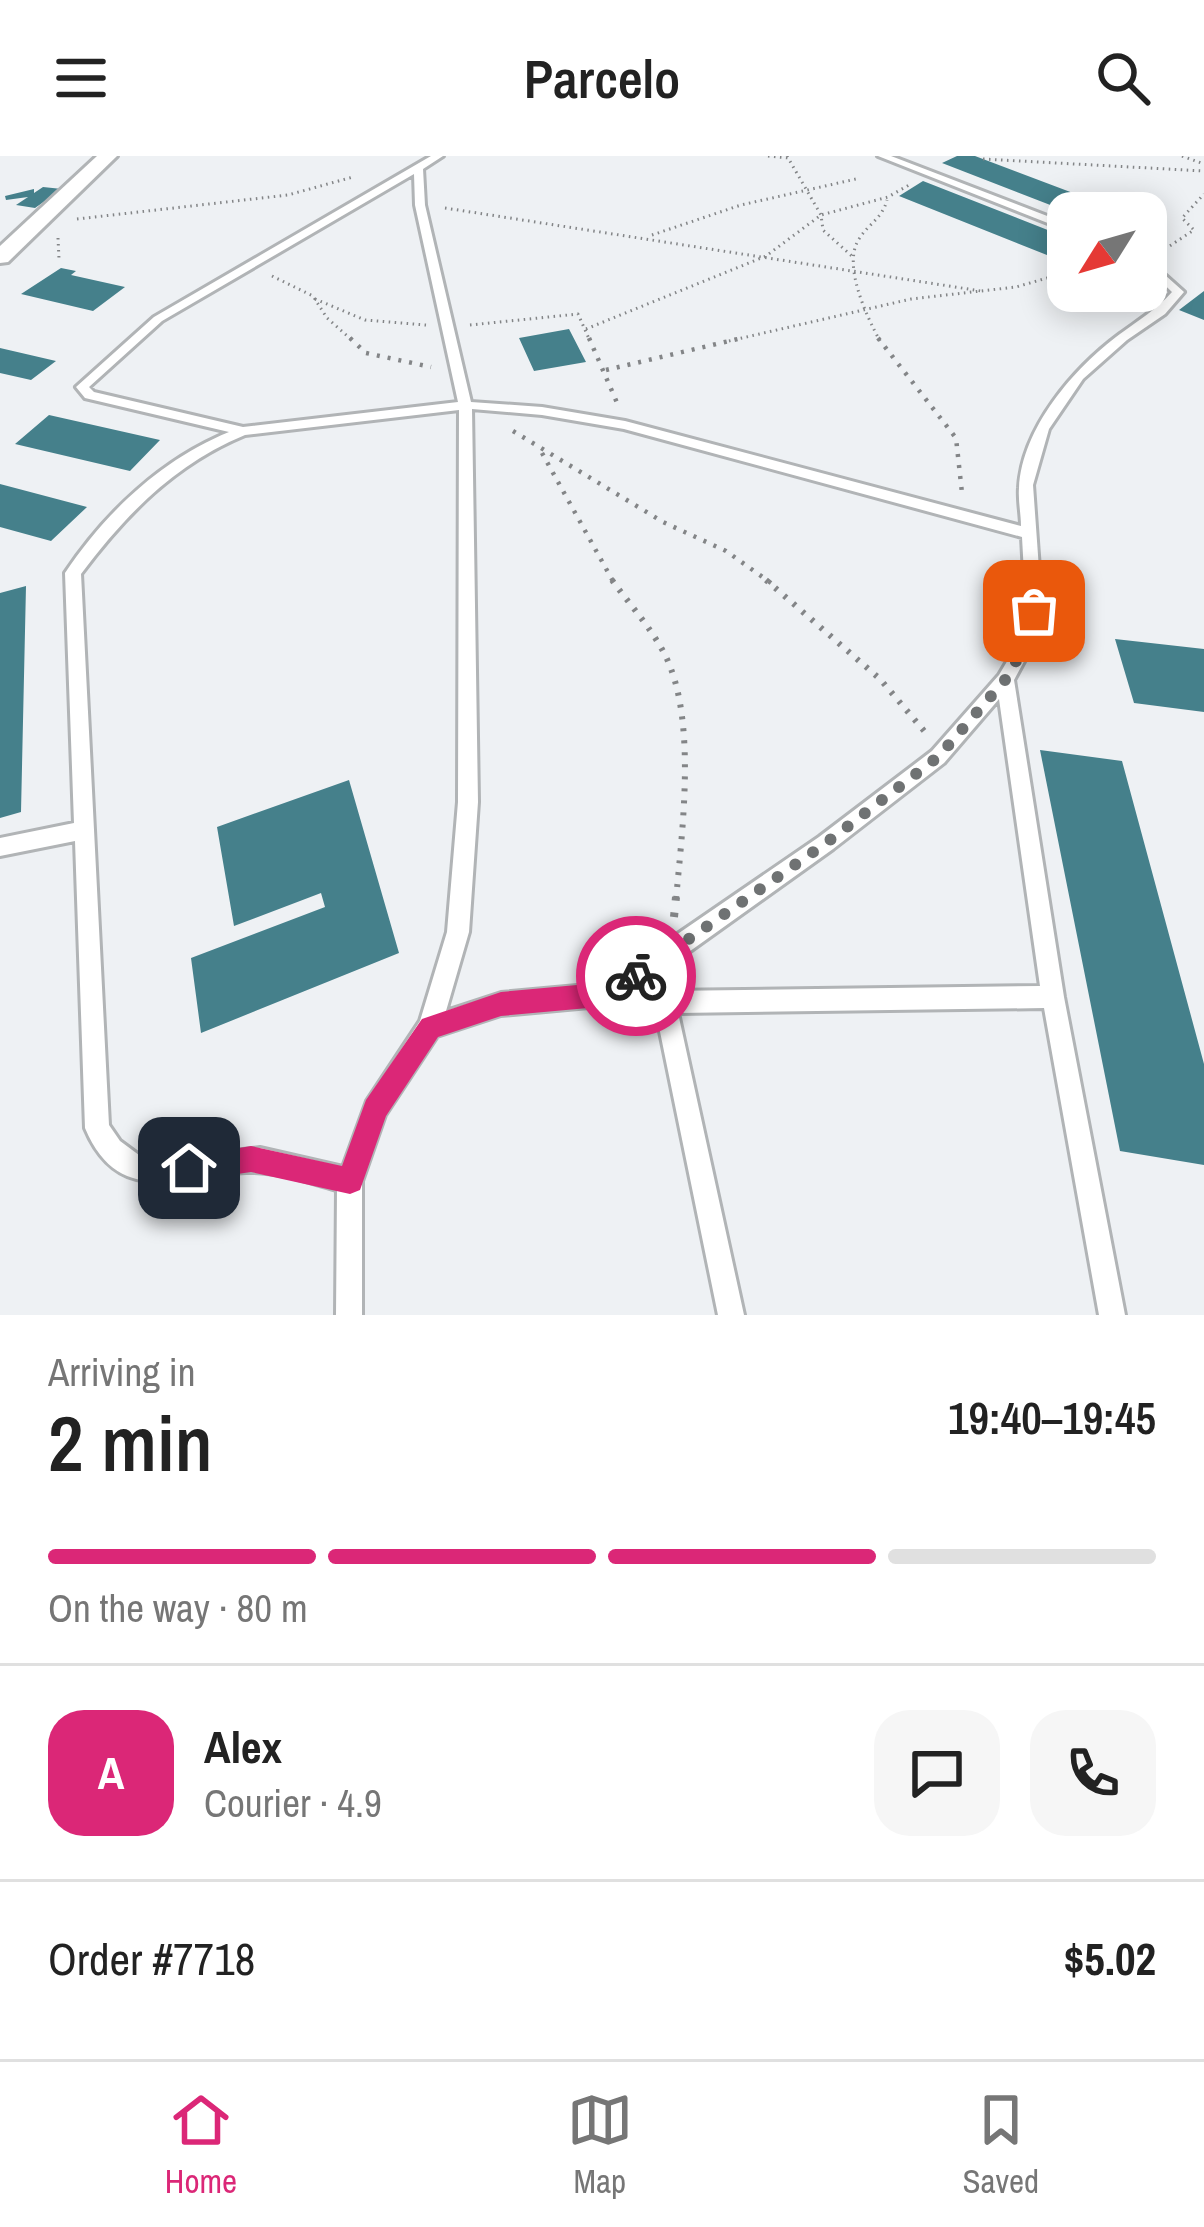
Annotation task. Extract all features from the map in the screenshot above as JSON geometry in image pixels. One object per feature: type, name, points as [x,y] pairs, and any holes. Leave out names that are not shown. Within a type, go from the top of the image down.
[{"type":"street","points":[[1,255],[109,156]]},
{"type":"lane","points":[[243,430],[90,395],[82,387],[158,319],[438,156]]},
{"type":"lane","points":[[883,156],[1047,220]]},
{"type":"lane","points":[[349,1315],[350,1181],[375,1109],[430,1028],[458,932],[468,802],[474,405],[458,372],[447,326],[420,205],[418,170]]},
{"type":"lane","points":[[1167,281],[1178,292],[1167,305]]},
{"type":"lane","points":[[588,996],[636,976],[826,843],[942,752],[1005,680],[1020,654],[1034,611],[1025,485],[1042,429],[1079,376],[1123,337],[1161,312]]},
{"type":"lane","points":[[350,1181],[251,1159],[139,1171],[110,1154],[97,1128],[73,573],[96,541],[175,462],[206,443],[243,430],[474,405],[625,425],[1030,535]]},
{"type":"lane","points":[[1005,680],[1053,998],[1110,1315]]},
{"type":"lane","points":[[0,847],[84,830]]},
{"type":"lane","points":[[430,1028],[501,1004],[588,996],[664,1002],[1053,998]]},
{"type":"lane","points":[[664,1002],[731,1315]]},
{"type":"path","points":[[768,156],[788,157],[821,215],[823,230],[854,258]]},
{"type":"path","points":[[1182,156],[1204,164]]},
{"type":"path","points":[[983,159],[1076,168],[1204,171]]},
{"type":"path","points":[[43,221],[176,211],[288,195],[373,171]]},
{"type":"path","points":[[586,329],[766,256],[821,215],[888,197],[930,175]]},
{"type":"path","points":[[649,236],[808,188],[856,179]]},
{"type":"path","points":[[1167,247],[1194,230],[1183,215],[1204,194]]},
{"type":"path","points":[[888,197],[880,222],[860,238],[854,258],[864,311],[898,374],[956,439],[958,485],[980,521]]},
{"type":"path","points":[[420,205],[649,236],[981,291]]},
{"type":"path","points":[[245,265],[365,320],[447,326],[574,313],[605,370],[625,425]]},
{"type":"path","points":[[605,370],[864,311],[1047,277]]},
{"type":"path","points":[[315,299],[327,318],[366,353],[458,372]]},
{"type":"path","points":[[474,405],[663,522],[726,551],[782,591],[880,679],[942,752]]},
{"type":"path","points":[[540,450],[607,571],[665,655],[676,685],[686,787],[671,952]]},
{"type":"building","points":[[957,156],[975,156],[1070,192],[1047,192],[1047,204],[942,163]]},
{"type":"building","points":[[923,181],[1047,230],[1047,255],[899,196]]},
{"type":"building","points":[[43,187],[62,189],[35,208],[16,205],[28,197],[6,200],[5,196],[34,189],[34,193]]},
{"type":"building","points":[[61,268],[76,271],[71,275],[125,287],[93,311],[21,294]]},
{"type":"building","points":[[1204,291],[1204,320],[1179,310]]},
{"type":"building","points":[[569,329],[586,362],[534,371],[519,338]]},
{"type":"building","points":[[0,348],[56,361],[31,380],[0,373]]},
{"type":"building","points":[[49,415],[160,440],[130,471],[15,444]]},
{"type":"building","points":[[0,484],[87,507],[51,541],[0,527]]},
{"type":"building","points":[[26,586],[21,812],[0,818],[0,593]]},
{"type":"building","points":[[1115,639],[1204,649],[1204,712],[1134,703]]},
{"type":"building","points":[[1040,750],[1122,761],[1204,1064],[1204,1165],[1120,1151]]},
{"type":"building","points":[[349,780],[399,953],[201,1033],[191,958],[325,907],[321,893],[234,926],[217,827]]},
{"type":"way so far","points":[[636,976],[826,843],[938,757],[1005,680],[1020,654],[1034,611]]},
{"type":"route","points":[[189,1168],[251,1159],[350,1181],[375,1109],[430,1028],[501,1004],[588,996],[636,976]]}]
